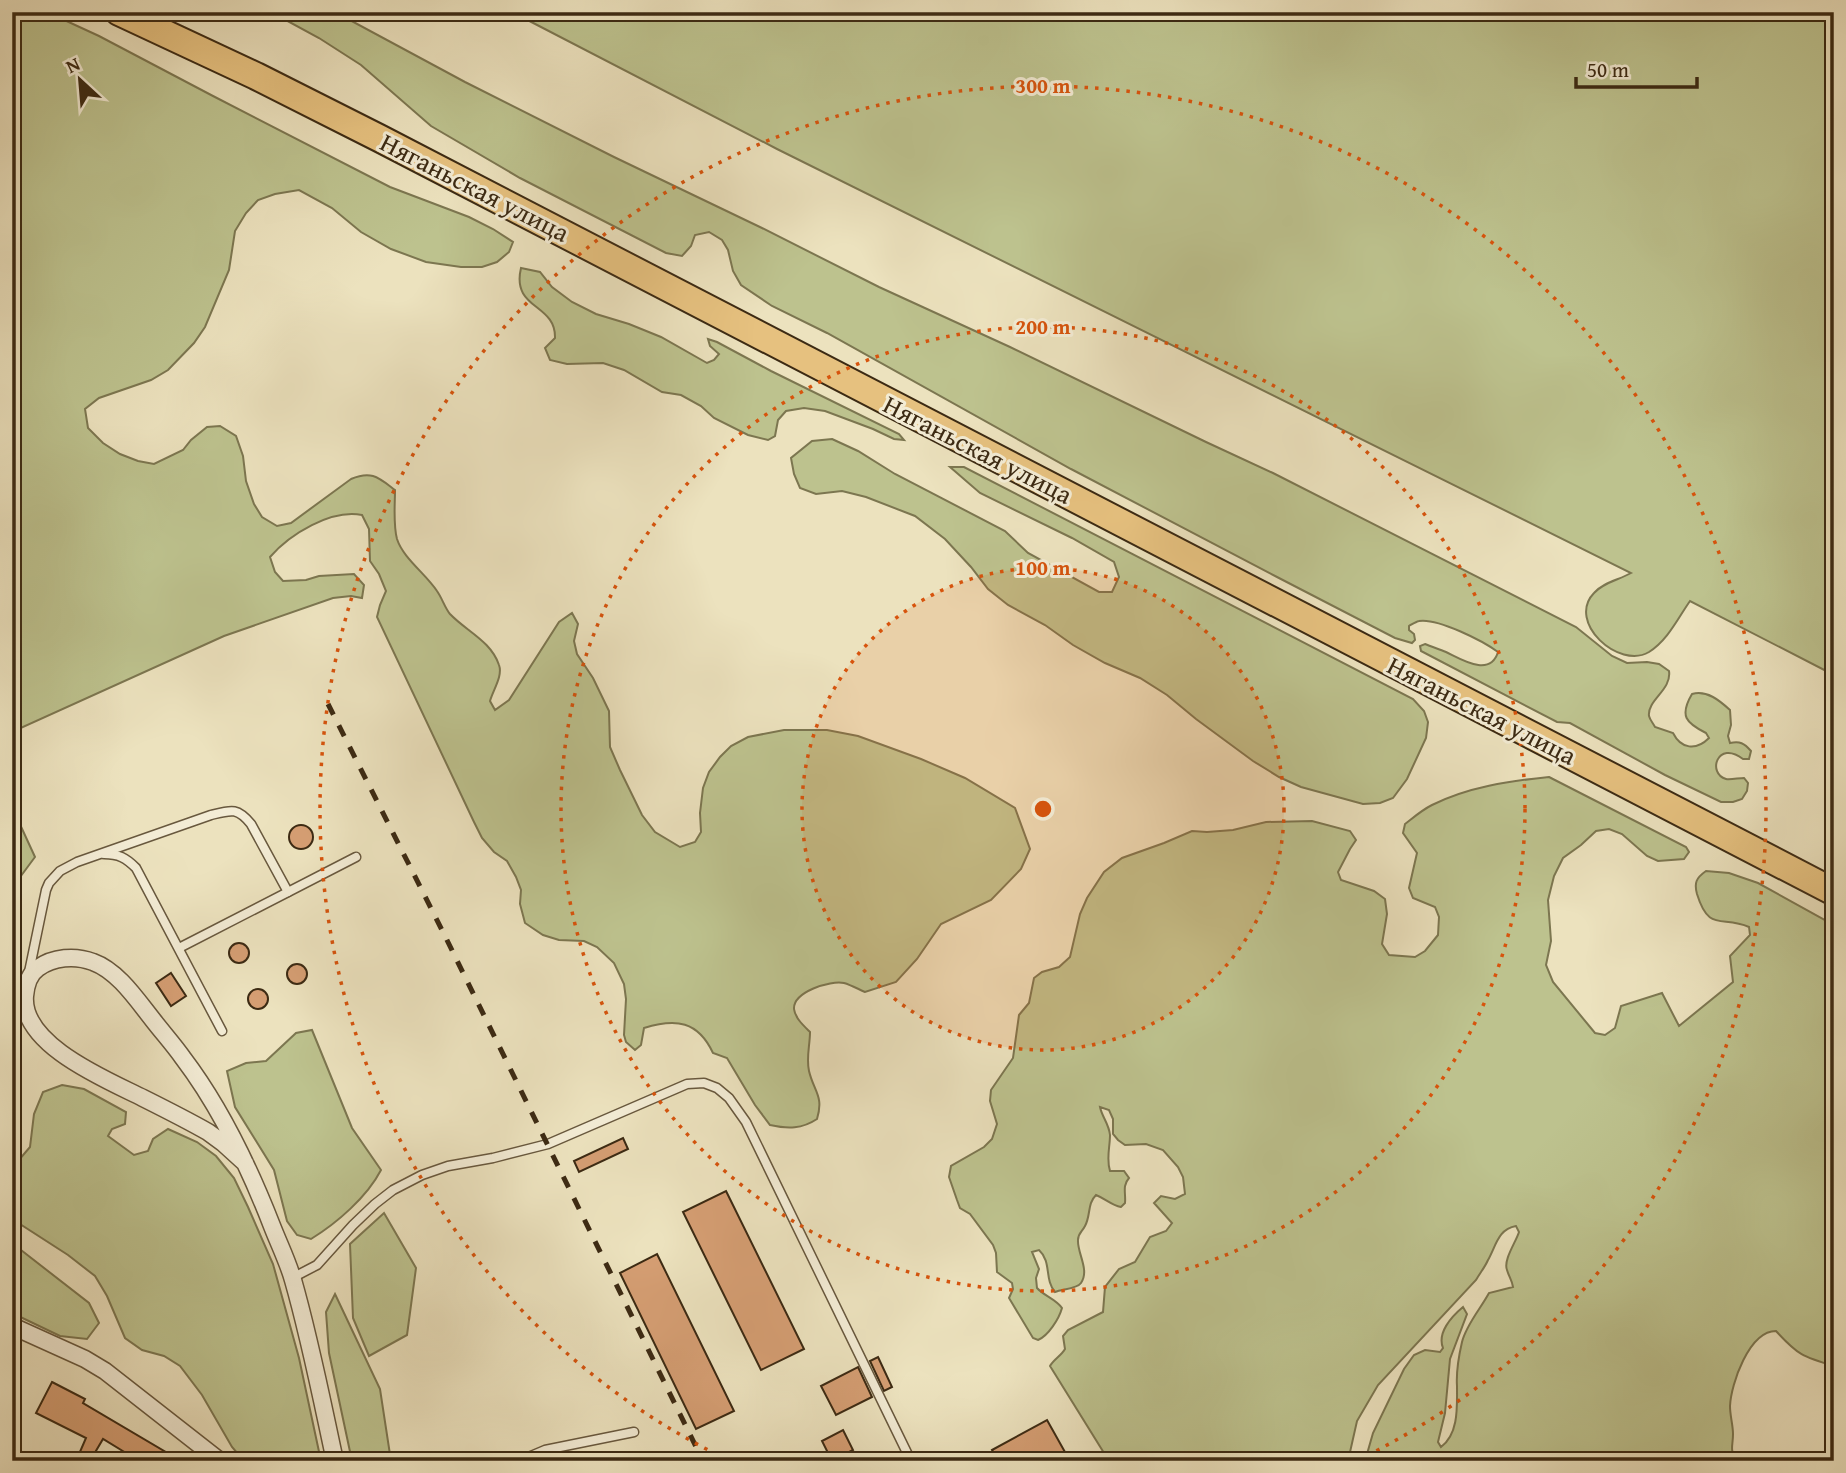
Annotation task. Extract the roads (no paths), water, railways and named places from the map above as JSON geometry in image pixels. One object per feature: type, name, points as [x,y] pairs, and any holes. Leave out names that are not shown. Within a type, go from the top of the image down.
[{"type":"highway","name":"Няганьская улица","points":[[119,12],[256,76],[379,138],[1834,892]]},
{"type":"street","points":[[245,1163],[208,1132],[82,1068],[57,1051],[41,1036],[30,1019],[24,1002],[26,986],[33,971],[46,962],[81,958],[97,963],[116,976],[184,1059],[223,1122],[245,1163],[262,1201],[292,1278],[335,1461]]},
{"type":"street","points":[[12,1326],[105,1371],[220,1461]]},
{"type":"lane","points":[[26,986],[49,883],[66,867],[98,853],[211,815],[235,810],[250,824],[288,892]]},
{"type":"lane","points":[[98,853],[120,855],[136,868],[222,1031]]},
{"type":"lane","points":[[180,948],[356,857]]},
{"type":"lane","points":[[292,1278],[317,1265],[352,1225],[375,1204],[393,1190],[422,1175],[448,1166],[532,1150],[670,1090],[687,1084],[704,1083],[717,1087],[729,1098],[746,1122],[909,1458],[895,1461]]},
{"type":"lane","points":[[519,1461],[545,1450],[634,1432]]},
{"type":"railway","points":[[328,704],[703,1461]]}]
